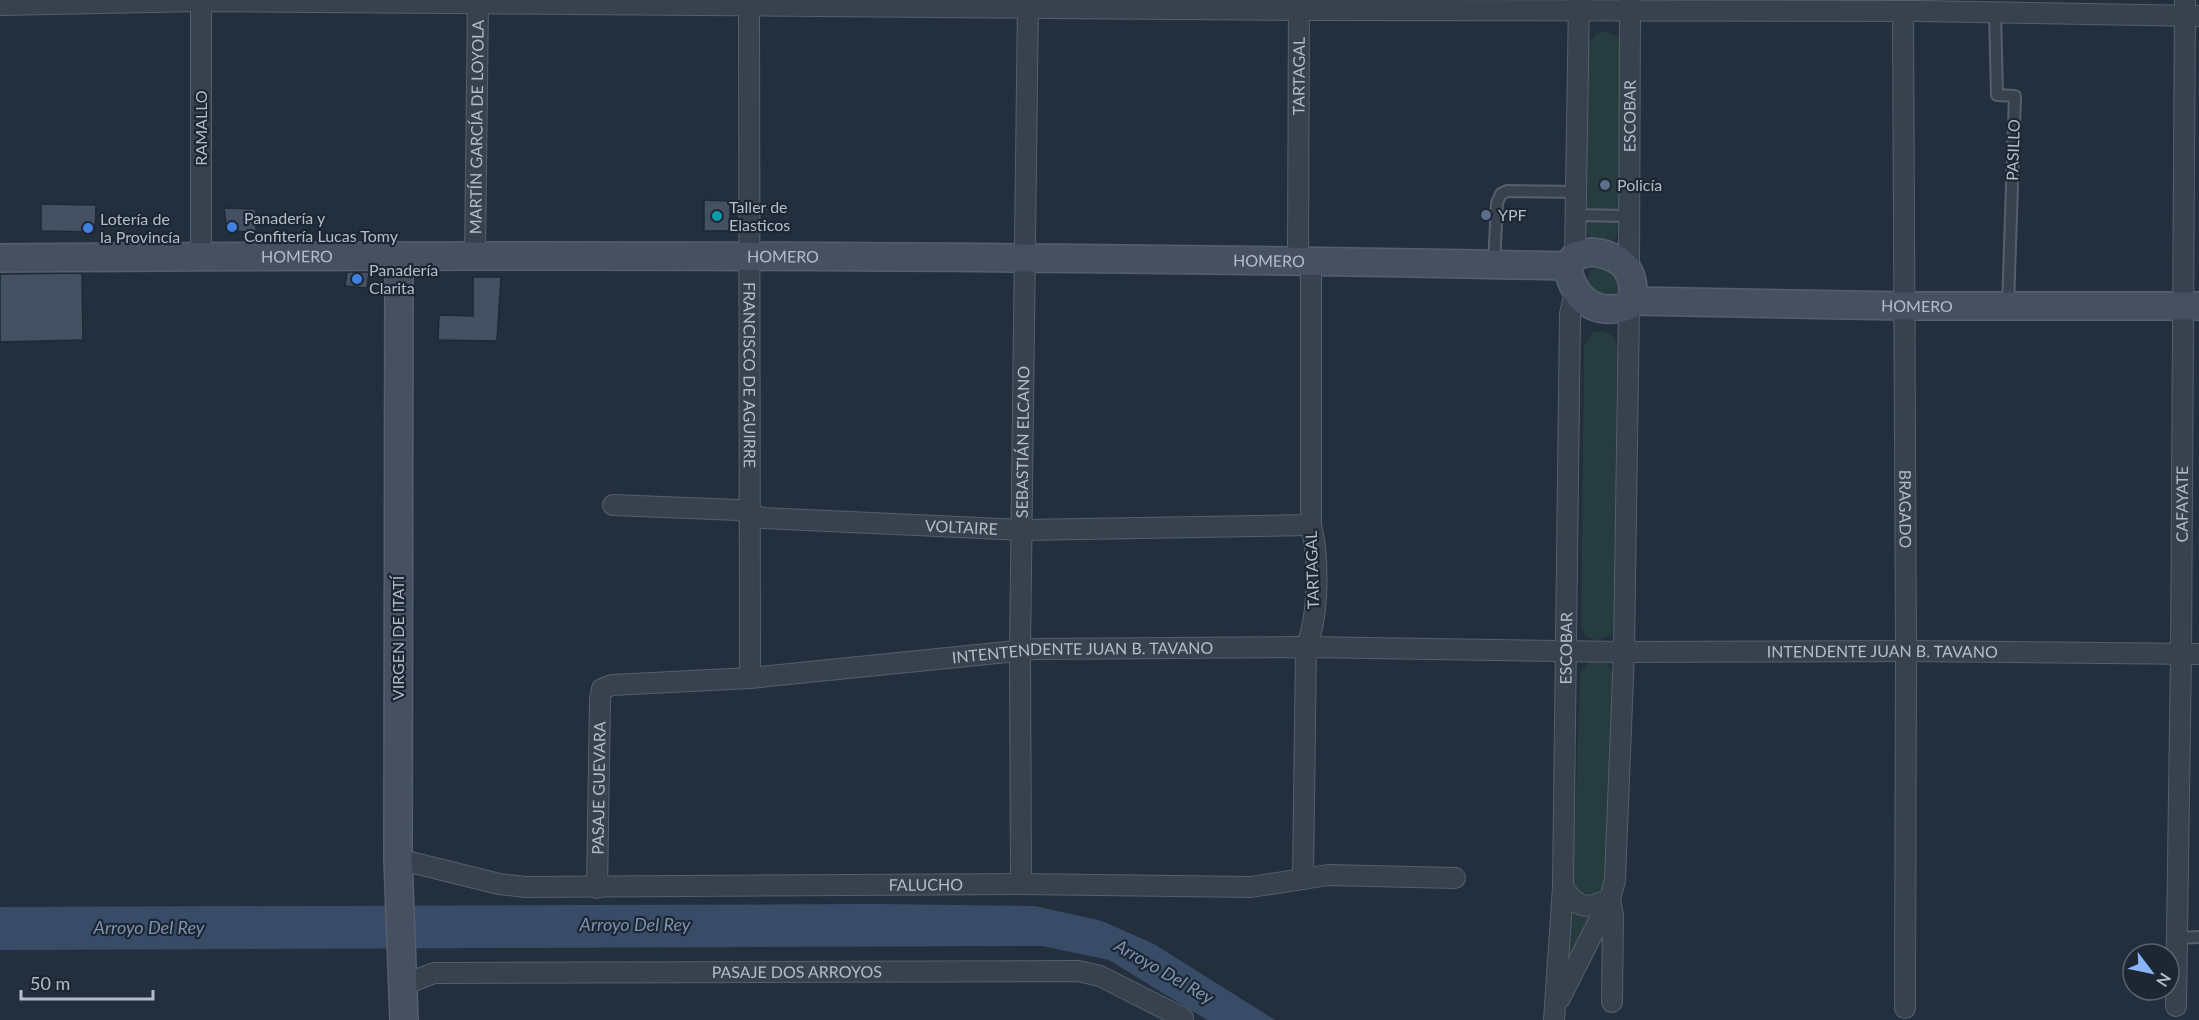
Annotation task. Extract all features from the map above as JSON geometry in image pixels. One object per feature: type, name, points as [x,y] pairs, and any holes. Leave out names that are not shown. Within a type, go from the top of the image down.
[{"type":"main road","points":[[1591,252],[1605,253],[1616,258],[1629,269],[1633,282],[1631,303],[1616,309],[1596,308],[1572,271],[1591,252]]},
{"type":"main road","name":"HOMERO","points":[[0,258],[475,255],[1305,261],[1494,264],[1572,271]]},
{"type":"main road","name":"VIRGEN DE ITATÍ","points":[[399,256],[398,869],[404,1020]]},
{"type":"main road","name":"HOMERO","points":[[1631,303],[2191,306]]},
{"type":"street","points":[[0,5],[201,0],[1630,5],[1912,8],[1995,12],[2190,10]]},
{"type":"street","name":"RAMALLO","points":[[201,0],[201,257]]},
{"type":"street","name":"MARTÍN GARCÍA DE LOYOLA","points":[[475,255],[478,2]]},
{"type":"street","name":"FRANCISCO DE AGUIRRE","points":[[749,3],[750,678]]},
{"type":"street","name":"SEBASTIÁN ELCANO","points":[[1021,884],[1020,652],[1028,4]]},
{"type":"street","name":"TARTAGAL","points":[[1299,5],[1311,525],[1315,541],[1314,630],[1306,647],[1303,879]]},
{"type":"street","name":"ESCOBAR","points":[[1555,1013],[1563,887],[1570,314],[1576,192],[1579,5]]},
{"type":"street","name":"ESCOBAR","points":[[1629,269],[1630,5]]},
{"type":"street","name":"BRAGADO","points":[[1904,1014],[1906,651],[1904,306],[1912,8]]},
{"type":"street","name":"CAFAYATE","points":[[2176,1006],[2190,654],[2190,10]]},
{"type":"street","name":"ESCOBAR","points":[[1555,1013],[1610,899],[1615,880],[1624,652],[1631,303]]},
{"type":"street","name":"VOLTAIRE","points":[[613,505],[738,510],[763,518],[1023,530],[1311,525]]},
{"type":"street","name":"INTENTENDENTE JUAN B. TAVANO","points":[[602,689],[612,685],[750,678],[1036,649],[1306,647],[1566,649]]},
{"type":"street","name":"INTENDENTE JUAN B. TAVANO","points":[[1566,649],[1624,652],[1906,651],[2190,654]]},
{"type":"street","name":"PASAJE GUEVARA","points":[[597,888],[602,689]]},
{"type":"street","name":"FALUCHO","points":[[398,869],[510,886],[597,888],[1021,884],[1251,887],[1328,875],[1455,878]]},
{"type":"street","points":[[1563,887],[1578,904],[1593,906],[1610,899]]},
{"type":"street","name":"ESCOBAR","points":[[1610,899],[1613,916],[1612,1002]]},
{"type":"street","name":"PASAJE DOS ARROYOS","points":[[403,975],[434,973],[1078,971],[1100,976],[1183,1018]]},
{"type":"lane","name":"PASILLO","points":[[1995,12],[1997,95],[2015,96],[2008,305]]},
{"type":"lane","points":[[1494,264],[1497,203],[1501,194],[1507,191],[1576,192]]},
{"type":"lane","points":[[1575,216],[1629,216]]},
{"type":"lane","points":[[2178,938],[2199,938]]},
{"type":"green space","points":[[1607,31],[1617,37],[1621,47],[1619,228],[1616,238],[1607,245],[1591,241],[1586,232],[1587,46],[1597,33]]},
{"type":"green space","points":[[1602,265],[1614,268],[1622,290],[1619,295],[1604,303],[1586,283],[1590,271]]},
{"type":"green space","points":[[1604,331],[1613,336],[1617,346],[1614,623],[1611,634],[1597,641],[1586,637],[1581,627],[1584,345],[1593,332]]},
{"type":"green space","points":[[1590,660],[1605,661],[1614,674],[1607,879],[1599,892],[1588,896],[1578,892],[1573,878],[1580,673]]},
{"type":"green space","points":[[1567,900],[1596,911],[1569,959],[1562,980]]},
{"type":"water","name":"Arroyo Del Rey","points":[[876,904],[1035,906],[1102,921],[1154,944],[1275,1020],[1207,1020],[1109,960],[1042,946],[0,950],[0,907]]},
{"type":"building","name":"Taller de Elasticos","points":[[704,200],[730,201],[730,231],[704,231]]},
{"type":"building","points":[[41,204],[96,205],[95,232],[41,231]]},
{"type":"building","points":[[224,208],[256,209],[256,232],[227,231]]},
{"type":"building","name":"Panadería Clarita","points":[[347,272],[369,272],[367,288],[345,286]]},
{"type":"building","points":[[82,273],[83,340],[0,342],[0,274]]},
{"type":"building","points":[[473,277],[501,277],[497,341],[438,340],[439,315],[473,316]]},
{"type":"place","name":"Policía","points":[[1605,185]]},
{"type":"place","name":"YPF","points":[[1486,215]]},
{"type":"place","name":"Taller de Elasticos","points":[[717,216]]},
{"type":"place","name":"Panadería y Confitería Lucas Tomy","points":[[232,227]]},
{"type":"place","name":"Lotería de la Provincía","points":[[88,228]]},
{"type":"place","name":"Panadería Clarita","points":[[357,279]]}]
